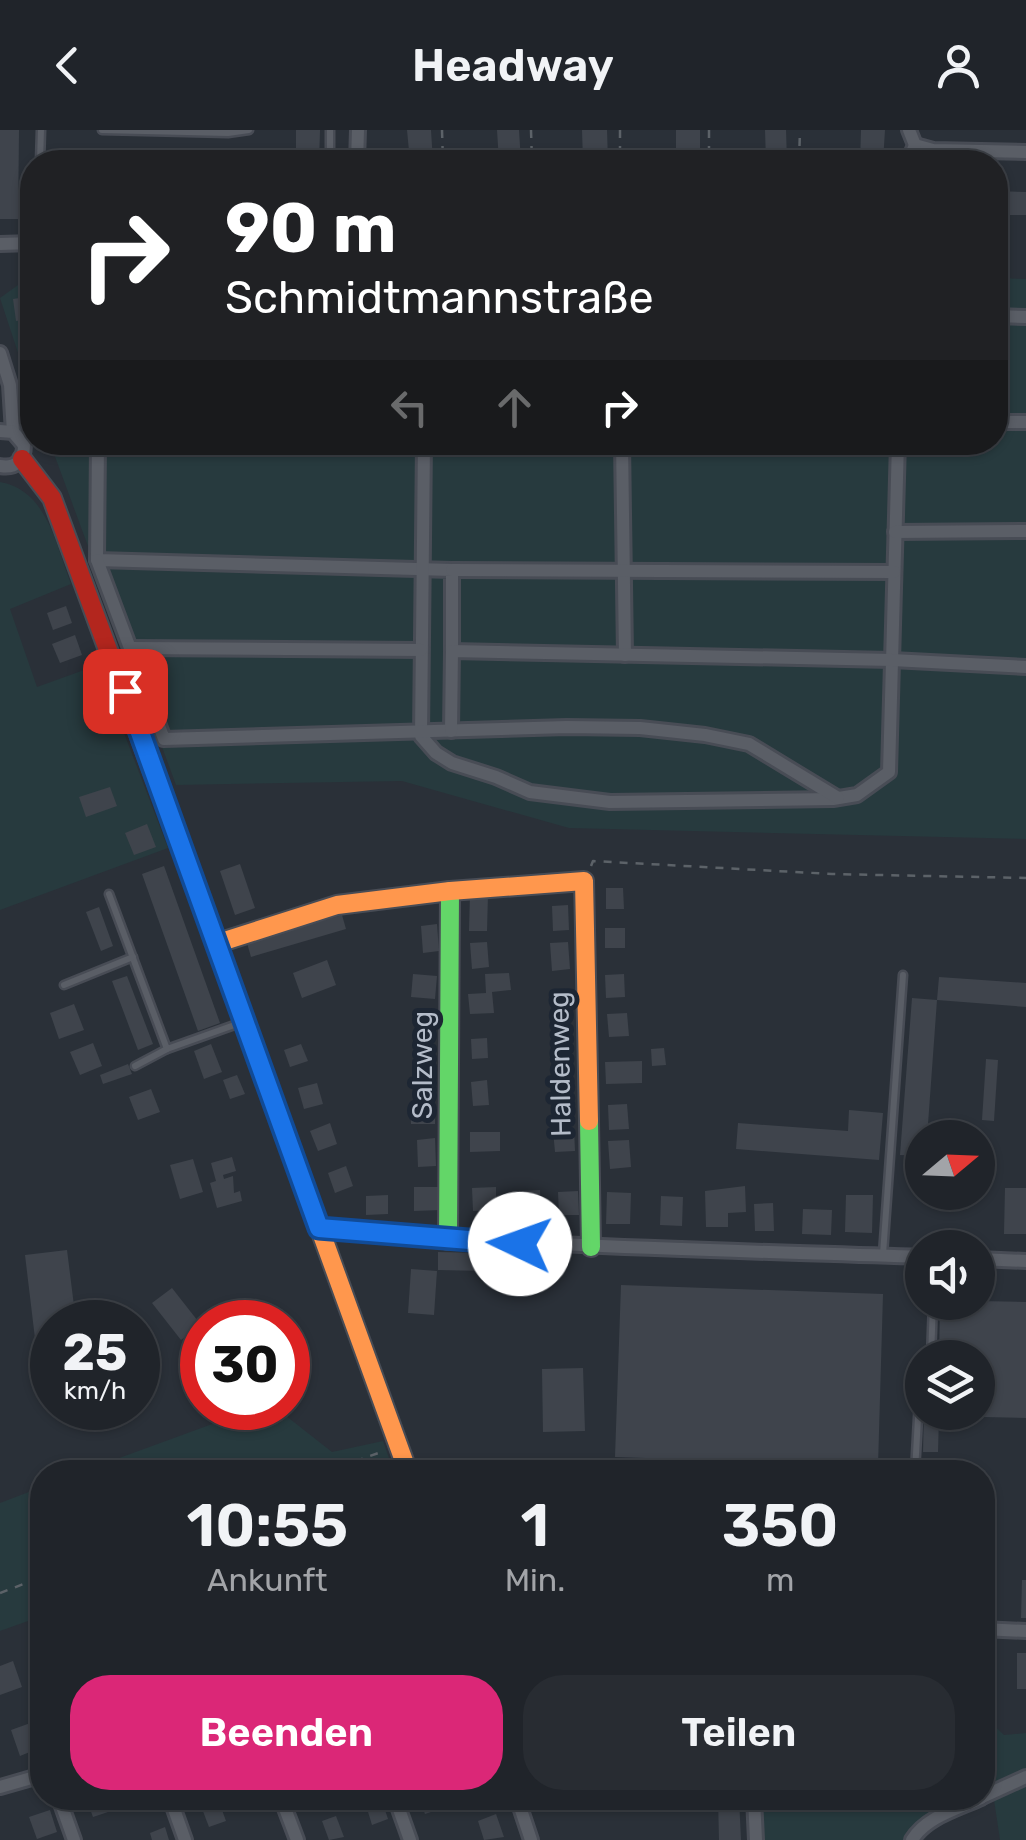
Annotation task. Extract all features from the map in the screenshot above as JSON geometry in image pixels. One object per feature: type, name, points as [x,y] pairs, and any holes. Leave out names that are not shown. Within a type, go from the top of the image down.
[{"type":"street","points":[[909,130],[913,150]]},
{"type":"street","points":[[915,145],[934,150]]},
{"type":"street","points":[[0,353],[10,385],[7,432]]},
{"type":"street","points":[[23,455],[52,498],[62,542],[218,943],[404,1460]]},
{"type":"street","points":[[98,455],[97,560],[164,740],[622,728],[705,735],[749,744],[838,798]]},
{"type":"street","points":[[424,455],[420,732],[436,753],[452,763],[496,776],[530,792],[610,802],[838,798],[857,795],[889,772],[898,455]]},
{"type":"street","points":[[623,455],[626,655]]},
{"type":"street","points":[[0,466],[10,467],[22,459]]},
{"type":"street","points":[[895,532],[1026,531]]},
{"type":"street","points":[[97,560],[452,570],[894,572]]},
{"type":"street","points":[[452,570],[452,731]]},
{"type":"street","points":[[130,648],[421,650]]},
{"type":"street","points":[[452,651],[892,660],[1026,668]]},
{"type":"street","points":[[218,943],[337,905],[450,891],[584,881]]},
{"type":"street","name":"Haldenweg","points":[[584,881],[591,1247]]},
{"type":"street","name":"Salzweg","points":[[448,1240],[450,891]]},
{"type":"street","points":[[319,1228],[591,1247],[905,1257]]},
{"type":"street","points":[[995,1260],[1026,1261]]},
{"type":"street","points":[[995,1629],[1026,1630]]},
{"type":"street","points":[[995,1791],[1026,1776]]},
{"type":"street","points":[[0,1787],[30,1779]]},
{"type":"street","points":[[63,1810],[74,1840]]},
{"type":"street","points":[[174,1810],[185,1840]]},
{"type":"street","points":[[286,1810],[297,1840]]},
{"type":"street","points":[[399,1810],[410,1840]]},
{"type":"street","points":[[521,1810],[531,1840]]},
{"type":"street","points":[[755,1810],[756,1840]]},
{"type":"street","points":[[912,1840],[918,1829],[954,1810]]},
{"type":"lane","points":[[102,130],[249,130]]},
{"type":"lane","points":[[109,894],[167,1049]]},
{"type":"lane","points":[[64,985],[133,957]]},
{"type":"lane","points":[[883,1256],[903,975]]},
{"type":"lane","points":[[134,1066],[167,1049],[246,1020]]},
{"type":"lane","points":[[916,1460],[917,1430]]},
{"type":"path","points":[[584,881],[593,862],[832,874],[1026,878]]},
{"type":"path","points":[[359,1460],[399,1446]]},
{"type":"path","points":[[0,1593],[30,1581]]},
{"type":"green space","points":[[1008,278],[1026,279],[1026,839],[569,828],[402,781],[176,785],[54,455],[1008,455]]},
{"type":"green space","points":[[20,284],[20,359],[0,298]]},
{"type":"green space","points":[[0,482],[16,487],[39,508],[48,521],[71,584],[10,609],[37,687],[98,665],[168,848],[0,910]]},
{"type":"green space","points":[[196,1430],[304,1430],[332,1452],[383,1441],[390,1460],[114,1460]]},
{"type":"green space","points":[[30,1492],[30,1620],[0,1631],[0,1503]]},
{"type":"green space","points":[[995,1726],[1004,1735],[1026,1733],[1026,1840],[1000,1840],[995,1806]]},
{"type":"green space","points":[[755,1810],[961,1810],[911,1840],[756,1840]]},
{"type":"building","points":[[0,130],[19,130],[18,219],[0,219]]},
{"type":"building","points":[[296,130],[320,130],[319,150],[296,150]]},
{"type":"building","points":[[407,130],[431,130],[432,150],[409,150]]},
{"type":"building","points":[[497,130],[519,130],[520,150],[498,150]]},
{"type":"building","points":[[582,130],[607,130],[608,150],[583,150]]},
{"type":"building","points":[[676,130],[700,130],[700,150],[676,150]]},
{"type":"building","points":[[765,130],[786,130],[787,150],[766,150]]},
{"type":"building","points":[[861,130],[885,130],[884,150],[860,150]]},
{"type":"building","points":[[1008,191],[1026,192],[1026,215],[1008,215]]},
{"type":"building","points":[[20,298],[20,320],[16,321],[13,299]]},
{"type":"building","points":[[66,606],[72,623],[53,630],[47,613]]},
{"type":"building","points":[[75,635],[82,655],[60,663],[52,644]]},
{"type":"building","points":[[110,787],[117,806],[86,817],[79,797]]},
{"type":"building","points":[[147,824],[156,847],[134,855],[125,833]]},
{"type":"building","points":[[240,864],[255,908],[235,915],[220,871]]},
{"type":"building","points":[[164,866],[220,1023],[198,1031],[142,874]]},
{"type":"building","points":[[606,888],[623,888],[624,909],[606,909]]},
{"type":"building","points":[[470,893],[488,894],[487,931],[469,931]]},
{"type":"building","points":[[568,905],[569,930],[553,931],[552,906]]},
{"type":"building","points":[[99,907],[113,946],[101,951],[86,912]]},
{"type":"building","points":[[342,915],[346,929],[251,957],[247,943]]},
{"type":"building","points":[[437,924],[439,951],[423,953],[421,926]]},
{"type":"building","points":[[605,928],[625,928],[625,948],[605,948]]},
{"type":"building","points":[[487,942],[489,967],[472,969],[470,943]]},
{"type":"building","points":[[568,942],[570,969],[552,971],[550,943]]},
{"type":"building","points":[[327,960],[336,985],[302,998],[293,973]]},
{"type":"building","points":[[509,973],[511,990],[492,992],[494,1013],[470,1014],[468,994],[486,993],[485,974]]},
{"type":"building","points":[[413,974],[437,976],[435,999],[411,997]]},
{"type":"building","points":[[624,974],[625,997],[606,998],[605,975]]},
{"type":"building","points":[[127,976],[153,1044],[138,1050],[112,981]]},
{"type":"building","points":[[939,977],[1026,983],[1026,1007],[937,1000]]},
{"type":"building","points":[[570,989],[572,1013],[555,1014],[553,990]]},
{"type":"building","points":[[912,998],[937,1000],[928,1120],[905,1120],[905,1155],[900,1155]]},
{"type":"building","points":[[74,1004],[84,1030],[59,1039],[50,1013]]},
{"type":"building","points":[[627,1013],[629,1036],[609,1037],[607,1014]]},
{"type":"building","points":[[432,1021],[434,1045],[417,1046],[416,1022]]},
{"type":"building","points":[[487,1038],[488,1058],[472,1059],[471,1039]]},
{"type":"building","points":[[571,1041],[573,1063],[554,1065],[552,1042]]},
{"type":"building","points":[[93,1043],[102,1066],[80,1075],[70,1052]]},
{"type":"building","points":[[211,1044],[222,1072],[204,1079],[194,1051]]},
{"type":"building","points":[[301,1044],[308,1061],[290,1067],[284,1050]]},
{"type":"building","points":[[664,1048],[666,1065],[652,1066],[651,1049]]},
{"type":"building","points":[[986,1059],[998,1060],[994,1120],[982,1120]]},
{"type":"building","points":[[434,1061],[436,1083],[417,1084],[415,1062]]},
{"type":"building","points":[[642,1061],[642,1083],[606,1084],[605,1062]]},
{"type":"building","points":[[128,1064],[132,1074],[103,1084],[100,1075]]},
{"type":"building","points":[[237,1075],[245,1094],[230,1099],[223,1080]]},
{"type":"building","points":[[487,1080],[489,1105],[473,1106],[471,1082]]},
{"type":"building","points":[[317,1083],[323,1104],[304,1109],[298,1088]]},
{"type":"building","points":[[573,1083],[575,1108],[553,1109],[552,1084]]},
{"type":"building","points":[[151,1089],[160,1112],[138,1120],[129,1097]]},
{"type":"building","points":[[410,1104],[435,1104],[435,1124],[411,1124]]},
{"type":"building","points":[[627,1104],[629,1129],[609,1130],[608,1105]]},
{"type":"building","points":[[849,1110],[883,1113],[879,1160],[736,1149],[738,1123],[848,1131]]},
{"type":"building","points":[[330,1123],[337,1144],[318,1151],[310,1131]]},
{"type":"building","points":[[574,1129],[575,1151],[555,1152],[553,1130]]},
{"type":"building","points":[[470,1132],[500,1132],[500,1151],[470,1152]]},
{"type":"building","points":[[435,1138],[436,1166],[418,1167],[417,1140]]},
{"type":"building","points":[[629,1140],[631,1167],[610,1169],[608,1141]]},
{"type":"building","points":[[232,1157],[236,1171],[223,1175],[224,1179],[233,1176],[234,1193],[240,1191],[242,1201],[217,1208],[210,1183],[216,1181],[211,1163]]},
{"type":"building","points":[[193,1159],[203,1192],[180,1199],[170,1165]]},
{"type":"building","points":[[346,1166],[353,1186],[335,1193],[328,1173]]},
{"type":"building","points":[[745,1186],[746,1212],[728,1213],[728,1227],[706,1227],[705,1191]]},
{"type":"building","points":[[414,1187],[441,1187],[441,1210],[414,1211]]},
{"type":"building","points":[[496,1187],[496,1210],[473,1211],[472,1188]]},
{"type":"building","points":[[1005,1188],[1026,1188],[1026,1234],[1004,1234]]},
{"type":"building","points":[[540,1190],[541,1215],[521,1216],[519,1191]]},
{"type":"building","points":[[578,1191],[579,1215],[559,1215],[558,1192]]},
{"type":"building","points":[[607,1192],[631,1193],[630,1224],[606,1224]]},
{"type":"building","points":[[388,1195],[388,1214],[366,1215],[366,1196]]},
{"type":"building","points":[[846,1195],[873,1195],[872,1233],[845,1232]]},
{"type":"building","points":[[661,1196],[683,1197],[682,1226],[660,1225]]},
{"type":"building","points":[[773,1203],[774,1231],[755,1231],[754,1204]]},
{"type":"building","points":[[803,1209],[832,1210],[831,1235],[802,1234]]},
{"type":"building","points":[[67,1250],[73,1300],[30,1300],[25,1255]]},
{"type":"building","points":[[438,1252],[484,1253],[483,1271],[438,1270]]},
{"type":"building","points":[[411,1269],[437,1271],[434,1315],[408,1313]]},
{"type":"building","points":[[621,1285],[883,1294],[878,1460],[615,1457]]},
{"type":"building","points":[[172,1288],[181,1300],[180,1339],[160,1313],[160,1300],[156,1300]]},
{"type":"building","points":[[995,1301],[1026,1302],[1026,1418],[995,1417],[995,1340],[939,1340],[940,1320],[995,1320]]},
{"type":"building","points":[[583,1368],[585,1431],[543,1432],[542,1369]]},
{"type":"building","points":[[924,1430],[939,1430],[938,1452],[923,1452]]},
{"type":"building","points":[[1022,1580],[1026,1580],[1026,1618],[1021,1618]]},
{"type":"building","points":[[1017,1653],[1026,1653],[1026,1689],[1017,1689]]},
{"type":"building","points":[[13,1661],[22,1687],[0,1695],[0,1666]]},
{"type":"building","points":[[30,1723],[30,1752],[20,1756],[11,1730]]},
{"type":"building","points":[[50,1810],[57,1832],[37,1839],[29,1817]]},
{"type":"building","points":[[90,1810],[111,1811],[93,1817]]},
{"type":"building","points":[[203,1810],[222,1810],[226,1821],[209,1827]]},
{"type":"building","points":[[367,1810],[385,1810],[388,1819],[372,1825]]},
{"type":"building","points":[[718,1810],[740,1810],[741,1840],[719,1840]]},
{"type":"building","points":[[496,1814],[504,1837],[484,1840],[478,1821]]},
{"type":"building","points":[[336,1816],[344,1837],[329,1840],[322,1821]]},
{"type":"building","points":[[165,1827],[169,1840],[152,1840],[150,1833]]},
{"type":"traffic: fast","points":[[448,1240],[450,891]]},
{"type":"traffic: fast","points":[[589,1121],[591,1247]]},
{"type":"traffic: slow","points":[[218,943],[337,905],[450,891],[584,881],[589,1121]]},
{"type":"traffic: slow","points":[[207,918],[404,1460]]},
{"type":"traffic: jam","points":[[22,459],[52,498],[207,918]]},
{"type":"route","points":[[125,691],[319,1228],[520,1244]]}]
